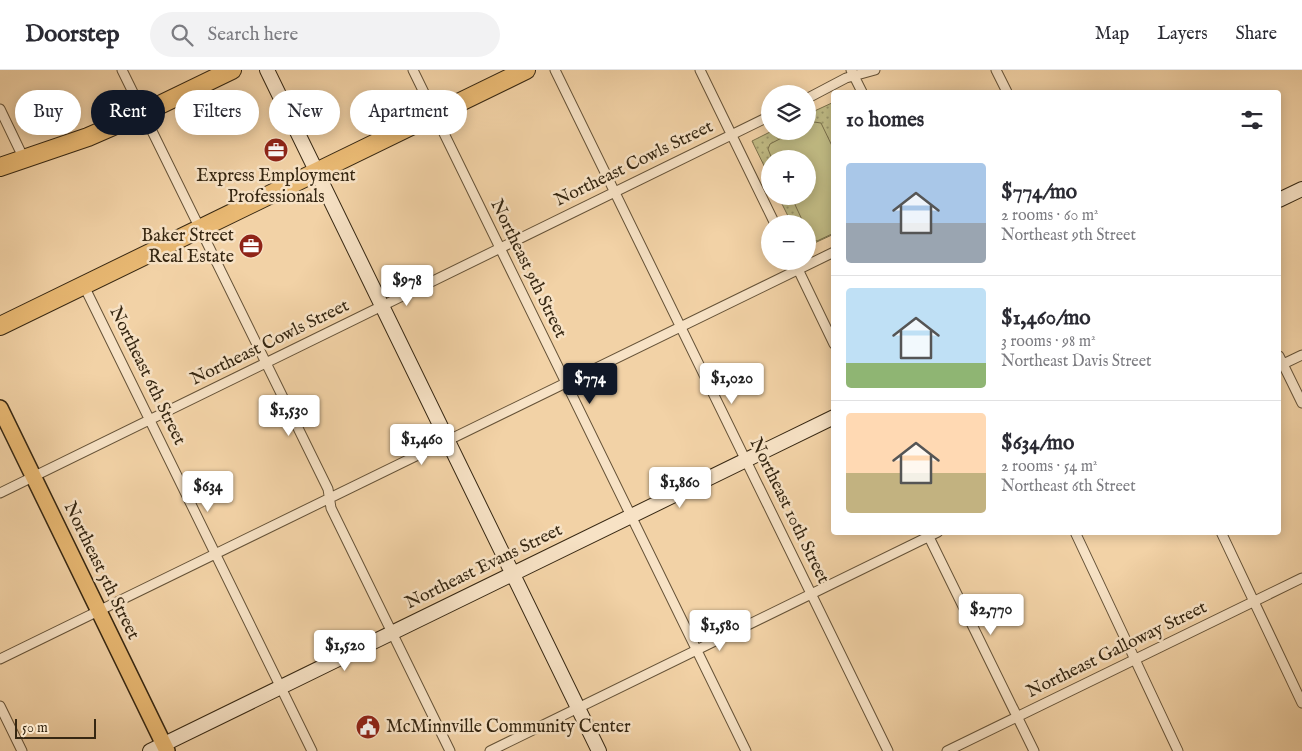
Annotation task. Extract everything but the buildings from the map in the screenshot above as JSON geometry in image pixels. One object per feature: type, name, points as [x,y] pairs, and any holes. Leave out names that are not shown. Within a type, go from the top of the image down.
[{"type":"highway","points":[[165,102],[232,70]]},
{"type":"highway","points":[[467,99],[526,70]]},
{"type":"highway","points":[[0,167],[93,135]]},
{"type":"highway","points":[[0,326],[394,135]]},
{"type":"main road","name":"Northeast 5th Street","points":[[0,408],[100,610],[160,749]]},
{"type":"street","points":[[122,70],[132,90]]},
{"type":"street","points":[[267,70],[599,751]]},
{"type":"street","name":"Northeast 9th Street","points":[[413,70],[423,90]]},
{"type":"street","name":"Northeast 10th Street","points":[[555,70],[888,751]]},
{"type":"street","points":[[700,70],[771,215]]},
{"type":"street","points":[[816,94],[852,73],[875,70]]},
{"type":"street","points":[[996,70],[1006,90]]},
{"type":"street","points":[[852,73],[861,90]]},
{"type":"street","points":[[0,109],[24,159]]},
{"type":"street","name":"Northeast Cowls Street","points":[[0,493],[761,120]]},
{"type":"street","points":[[154,135],[328,490],[331,508],[450,751]]},
{"type":"street","name":"Northeast 9th Street","points":[[445,135],[746,751]]},
{"type":"street","points":[[1281,199],[1302,189]]},
{"type":"street","points":[[816,258],[831,253]]},
{"type":"street","points":[[0,659],[681,327],[787,270]]},
{"type":"street","points":[[798,270],[831,338]]},
{"type":"street","name":"Northeast 6th Street","points":[[84,286],[312,751]]},
{"type":"street","points":[[1281,362],[1302,355]]},
{"type":"street","points":[[1281,364],[1302,403]]},
{"type":"street","name":"Northeast Evans Street","points":[[160,749],[280,687],[831,419]]},
{"type":"street","points":[[490,751],[812,594],[928,535],[1034,751]]},
{"type":"street","points":[[1076,535],[1178,751]]},
{"type":"street","points":[[1222,535],[1302,703]]},
{"type":"street","name":"Northeast Galloway Street","points":[[947,751],[1302,578]]},
{"type":"street","points":[[0,706],[22,751]]},
{"type":"shaded area","points":[[831,103],[831,235],[816,242],[816,215],[788,215],[782,205],[816,205],[816,150],[761,150],[761,160],[752,141],[761,136],[761,140],[816,140],[816,110]]},
{"type":"shaded area","points":[[816,122],[821,123],[831,144],[831,234],[816,241],[816,215],[800,215],[795,205],[816,205],[816,150],[768,150],[770,144],[778,140],[816,140]]},
{"type":"place","name":"Express Employment Professionals","points":[[276,150]]},
{"type":"place","name":"Baker Street Real Estate","points":[[251,246]]},
{"type":"place","name":"McMinnville Community Center","points":[[368,727]]}]
